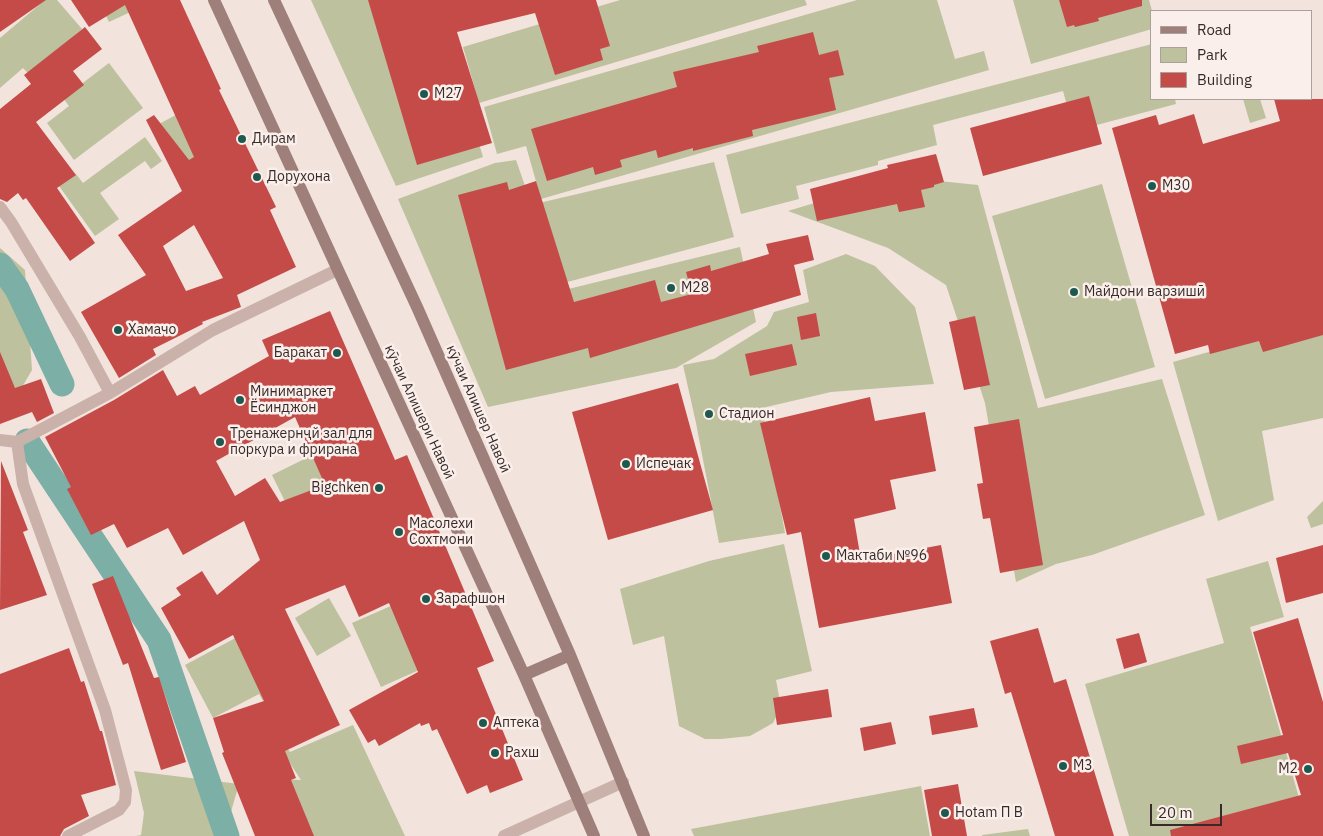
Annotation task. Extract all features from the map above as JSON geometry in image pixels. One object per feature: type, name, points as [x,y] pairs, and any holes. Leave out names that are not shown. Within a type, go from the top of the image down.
[{"type":"street","name":"кӯчаи Алишери Навоӣ","points":[[214,0],[524,675],[581,802],[594,836]]},
{"type":"street","name":"кӯчаи Алишер Навоӣ","points":[[274,0],[417,307],[570,655],[644,836]]},
{"type":"street","points":[[0,207],[11,222],[80,337],[110,393]]},
{"type":"street","points":[[0,440],[17,442],[110,393],[213,330],[337,270]]},
{"type":"street","points":[[17,442],[22,484],[105,710],[126,790],[125,802],[119,810],[68,836]]},
{"type":"street","points":[[524,675],[570,655]]},
{"type":"street","points":[[504,836],[623,782]]},
{"type":"green space","points":[[45,0],[57,0],[82,29],[29,74],[23,68],[0,88],[0,38]]},
{"type":"green space","points":[[98,0],[156,0],[109,22]]},
{"type":"green space","points":[[311,0],[503,0],[441,21],[483,157],[396,186]]},
{"type":"green space","points":[[620,0],[805,0],[807,5],[479,103],[463,47]]},
{"type":"green space","points":[[857,0],[937,0],[955,59],[984,51],[989,70],[541,199],[526,146],[497,154],[484,107]]},
{"type":"green space","points":[[1013,0],[1149,0],[1152,10],[1150,10],[1150,30],[1031,64]]},
{"type":"green space","points":[[1150,45],[1150,100],[1175,100],[1176,104],[1074,131],[1063,91],[933,125],[937,145],[878,161],[878,165],[796,186],[799,199],[741,214],[726,155]]},
{"type":"green space","points":[[109,63],[143,108],[74,160],[47,123],[69,106],[63,98]]},
{"type":"green space","points":[[1243,100],[1260,100],[1266,118],[1250,123]]},
{"type":"green space","points":[[187,109],[215,163],[183,170],[159,124]]},
{"type":"green space","points":[[145,137],[162,161],[151,169],[145,161],[100,193],[119,219],[95,236],[59,186],[76,174],[83,183]]},
{"type":"green space","points":[[516,160],[531,203],[556,292],[740,247],[756,322],[676,368],[488,407],[398,199],[495,163]]},
{"type":"green space","points":[[714,162],[734,237],[560,284],[539,203]]},
{"type":"green space","points":[[900,177],[978,185],[1038,408],[1162,379],[1205,515],[1092,555],[1056,564],[1016,582],[985,403],[946,285],[888,248],[788,211]]},
{"type":"green space","name":"Майдони варзишӣ","points":[[1102,184],[1155,367],[1045,399],[992,216]]},
{"type":"green space","points":[[0,248],[25,270],[32,370],[0,425]]},
{"type":"green space","points":[[846,254],[875,266],[915,307],[934,384],[831,392],[762,408],[785,533],[719,543],[683,365],[714,359],[767,326],[774,312],[809,302],[803,270]]},
{"type":"green space","points":[[1323,320],[1323,418],[1262,431],[1274,500],[1218,521],[1173,362]]},
{"type":"green space","points":[[359,432],[303,538],[272,475]]},
{"type":"green space","points":[[1323,501],[1323,524],[1311,528],[1307,517]]},
{"type":"green space","points":[[784,544],[812,671],[776,680],[781,707],[773,723],[750,736],[705,739],[679,726],[664,636],[633,645],[620,589],[709,561]]},
{"type":"green space","points":[[1268,561],[1284,617],[1250,627],[1310,836],[1129,836],[1085,684],[1224,643],[1206,579]]},
{"type":"green space","points":[[329,598],[351,636],[317,656],[295,618]]},
{"type":"green space","points":[[400,602],[446,658],[381,687],[352,623]]},
{"type":"green space","points":[[241,635],[273,695],[263,701],[259,694],[213,718],[185,665]]},
{"type":"green space","points":[[353,725],[405,836],[305,836],[277,779],[301,780],[276,742],[273,727],[290,752]]},
{"type":"green space","points":[[134,771],[239,784],[224,836],[136,836],[141,835],[144,813]]},
{"type":"green space","points":[[921,786],[930,836],[694,836],[691,829]]},
{"type":"green space","points":[[1028,829],[1030,836],[982,836],[982,835]]},
{"type":"building","points":[[0,0],[46,0],[0,32]]},
{"type":"building","points":[[71,0],[180,0],[221,89],[219,90],[276,207],[270,210],[296,267],[237,295],[241,307],[202,322],[203,324],[153,349],[156,355],[119,378],[81,312],[146,275],[118,235],[182,191],[146,120],[154,115],[189,160],[194,157],[125,5],[89,27]],"holes":[[[194,225],[223,278],[186,291],[163,246]]]},
{"type":"building","name":"М27","points":[[368,0],[596,0],[610,46],[600,49],[603,60],[555,75],[535,13],[457,32],[492,143],[417,165]]},
{"type":"building","points":[[1059,0],[1142,0],[1142,6],[1098,18],[1099,21],[1067,27]]},
{"type":"building","points":[[85,27],[102,49],[73,71],[84,85],[36,122],[76,175],[57,188],[95,243],[70,261],[26,198],[23,200],[18,193],[7,202],[0,199],[0,109],[31,84],[24,75]]},
{"type":"building","points":[[813,32],[819,55],[838,50],[844,75],[829,78],[836,110],[752,130],[753,136],[693,151],[693,148],[658,158],[656,150],[620,160],[622,167],[595,175],[593,167],[547,181],[531,129],[677,87],[673,72],[759,52],[757,46]]},
{"type":"building","points":[[1089,96],[1102,144],[983,176],[970,128]]},
{"type":"building","points":[[1323,99],[1323,335],[1263,352],[1259,341],[1210,354],[1208,345],[1175,354],[1112,128],[1156,115],[1159,125],[1194,114],[1203,144],[1280,121],[1274,100]]},
{"type":"building","points":[[936,154],[944,182],[921,190],[925,207],[899,212],[897,204],[817,221],[810,189],[888,168],[887,165]]},
{"type":"building","name":"М28","points":[[536,181],[574,302],[655,280],[661,302],[692,294],[686,272],[710,265],[711,271],[769,254],[766,244],[808,235],[814,260],[794,265],[801,295],[590,358],[588,348],[506,370],[458,195],[507,182],[509,190]]},
{"type":"building","points":[[330,311],[395,460],[407,455],[494,661],[477,668],[523,780],[490,793],[487,785],[467,794],[437,729],[432,731],[429,723],[421,726],[420,723],[379,746],[375,739],[368,743],[349,710],[418,672],[389,603],[359,617],[345,585],[285,609],[340,725],[285,751],[296,778],[291,780],[314,836],[255,836],[222,753],[224,752],[213,718],[264,701],[233,635],[189,659],[161,608],[181,595],[176,588],[202,571],[217,595],[260,560],[244,521],[183,555],[168,528],[127,548],[114,524],[91,535],[67,489],[71,487],[45,437],[114,400],[163,370],[177,396],[195,386],[200,395],[269,356],[262,340]],"holes":[[[295,417],[325,485],[280,502],[265,478],[235,496],[216,461]]]},
{"type":"building","points":[[816,313],[820,336],[801,340],[797,317]]},
{"type":"building","points":[[975,316],[990,385],[964,390],[949,322]]},
{"type":"building","points":[[792,344],[797,365],[750,376],[745,354]]},
{"type":"building","points":[[0,352],[15,388],[41,379],[54,413],[37,422],[32,412],[0,424]]},
{"type":"building","points":[[678,383],[713,510],[608,540],[572,412]]},
{"type":"building","name":"Мактаби №96","points":[[870,397],[875,421],[925,412],[936,471],[890,480],[896,509],[854,519],[861,560],[941,545],[952,603],[819,628],[801,532],[787,535],[760,423]]},
{"type":"building","points":[[1019,419],[1043,565],[1000,573],[990,518],[983,519],[977,484],[983,483],[974,427]]},
{"type":"building","points":[[1,461],[28,530],[23,532],[47,595],[0,610]]},
{"type":"building","points":[[1323,545],[1323,593],[1286,603],[1276,558]]},
{"type":"building","points":[[113,576],[154,678],[159,677],[186,762],[161,770],[128,663],[123,665],[92,584]]},
{"type":"building","name":"М2","points":[[1298,618],[1323,702],[1323,836],[1171,836],[1170,830],[1301,795],[1288,753],[1241,764],[1237,746],[1283,735],[1253,632]]},
{"type":"building","name":"М3","points":[[1038,628],[1054,683],[1066,679],[1114,836],[1055,836],[1011,692],[1005,694],[990,641]]},
{"type":"building","points":[[1139,633],[1147,662],[1124,669],[1116,639]]},
{"type":"building","points":[[69,648],[81,682],[84,681],[100,731],[102,731],[116,785],[81,795],[89,816],[64,829],[60,836],[0,836],[0,674]]},
{"type":"building","points":[[828,689],[832,717],[777,725],[773,698]]},
{"type":"building","points":[[974,708],[978,727],[932,735],[929,716]]},
{"type":"building","points":[[891,722],[896,744],[864,751],[860,728]]},
{"type":"building","name":"Hotam П В","points":[[958,784],[967,836],[932,836],[924,790]]},
{"type":"waterway","points":[[0,265],[17,289],[62,384]]},
{"type":"waterway","points":[[27,441],[159,640],[227,836]]},
{"type":"place","name":"М27","points":[[424,94]]},
{"type":"place","name":"Дирам","points":[[242,139]]},
{"type":"place","name":"Дорухона","points":[[257,177]]},
{"type":"place","name":"М30","points":[[1152,186]]},
{"type":"place","name":"М28","points":[[671,288]]},
{"type":"place","name":"Майдони варзишӣ","points":[[1074,292]]},
{"type":"place","name":"Хамачо","points":[[118,330]]},
{"type":"place","name":"Баракат","points":[[337,353]]},
{"type":"place","name":"Минимаркет Ёсинджон","points":[[240,400]]},
{"type":"place","name":"Стадион","points":[[709,414]]},
{"type":"place","name":"Тренажернҷй зал для поркура и фрирана","points":[[220,442]]},
{"type":"place","name":"Испечак","points":[[626,464]]},
{"type":"place","name":"Bigchken","points":[[379,488]]},
{"type":"place","name":"Масолехи Сохтмони","points":[[399,532]]},
{"type":"place","name":"Мактаби №96","points":[[826,556]]},
{"type":"place","name":"Зарафшон","points":[[426,599]]},
{"type":"place","name":"Аптека","points":[[483,723]]},
{"type":"place","name":"Рахш","points":[[495,753]]},
{"type":"place","name":"М3","points":[[1063,766]]},
{"type":"place","name":"М2","points":[[1308,769]]},
{"type":"place","name":"Hotam П В","points":[[945,813]]}]
